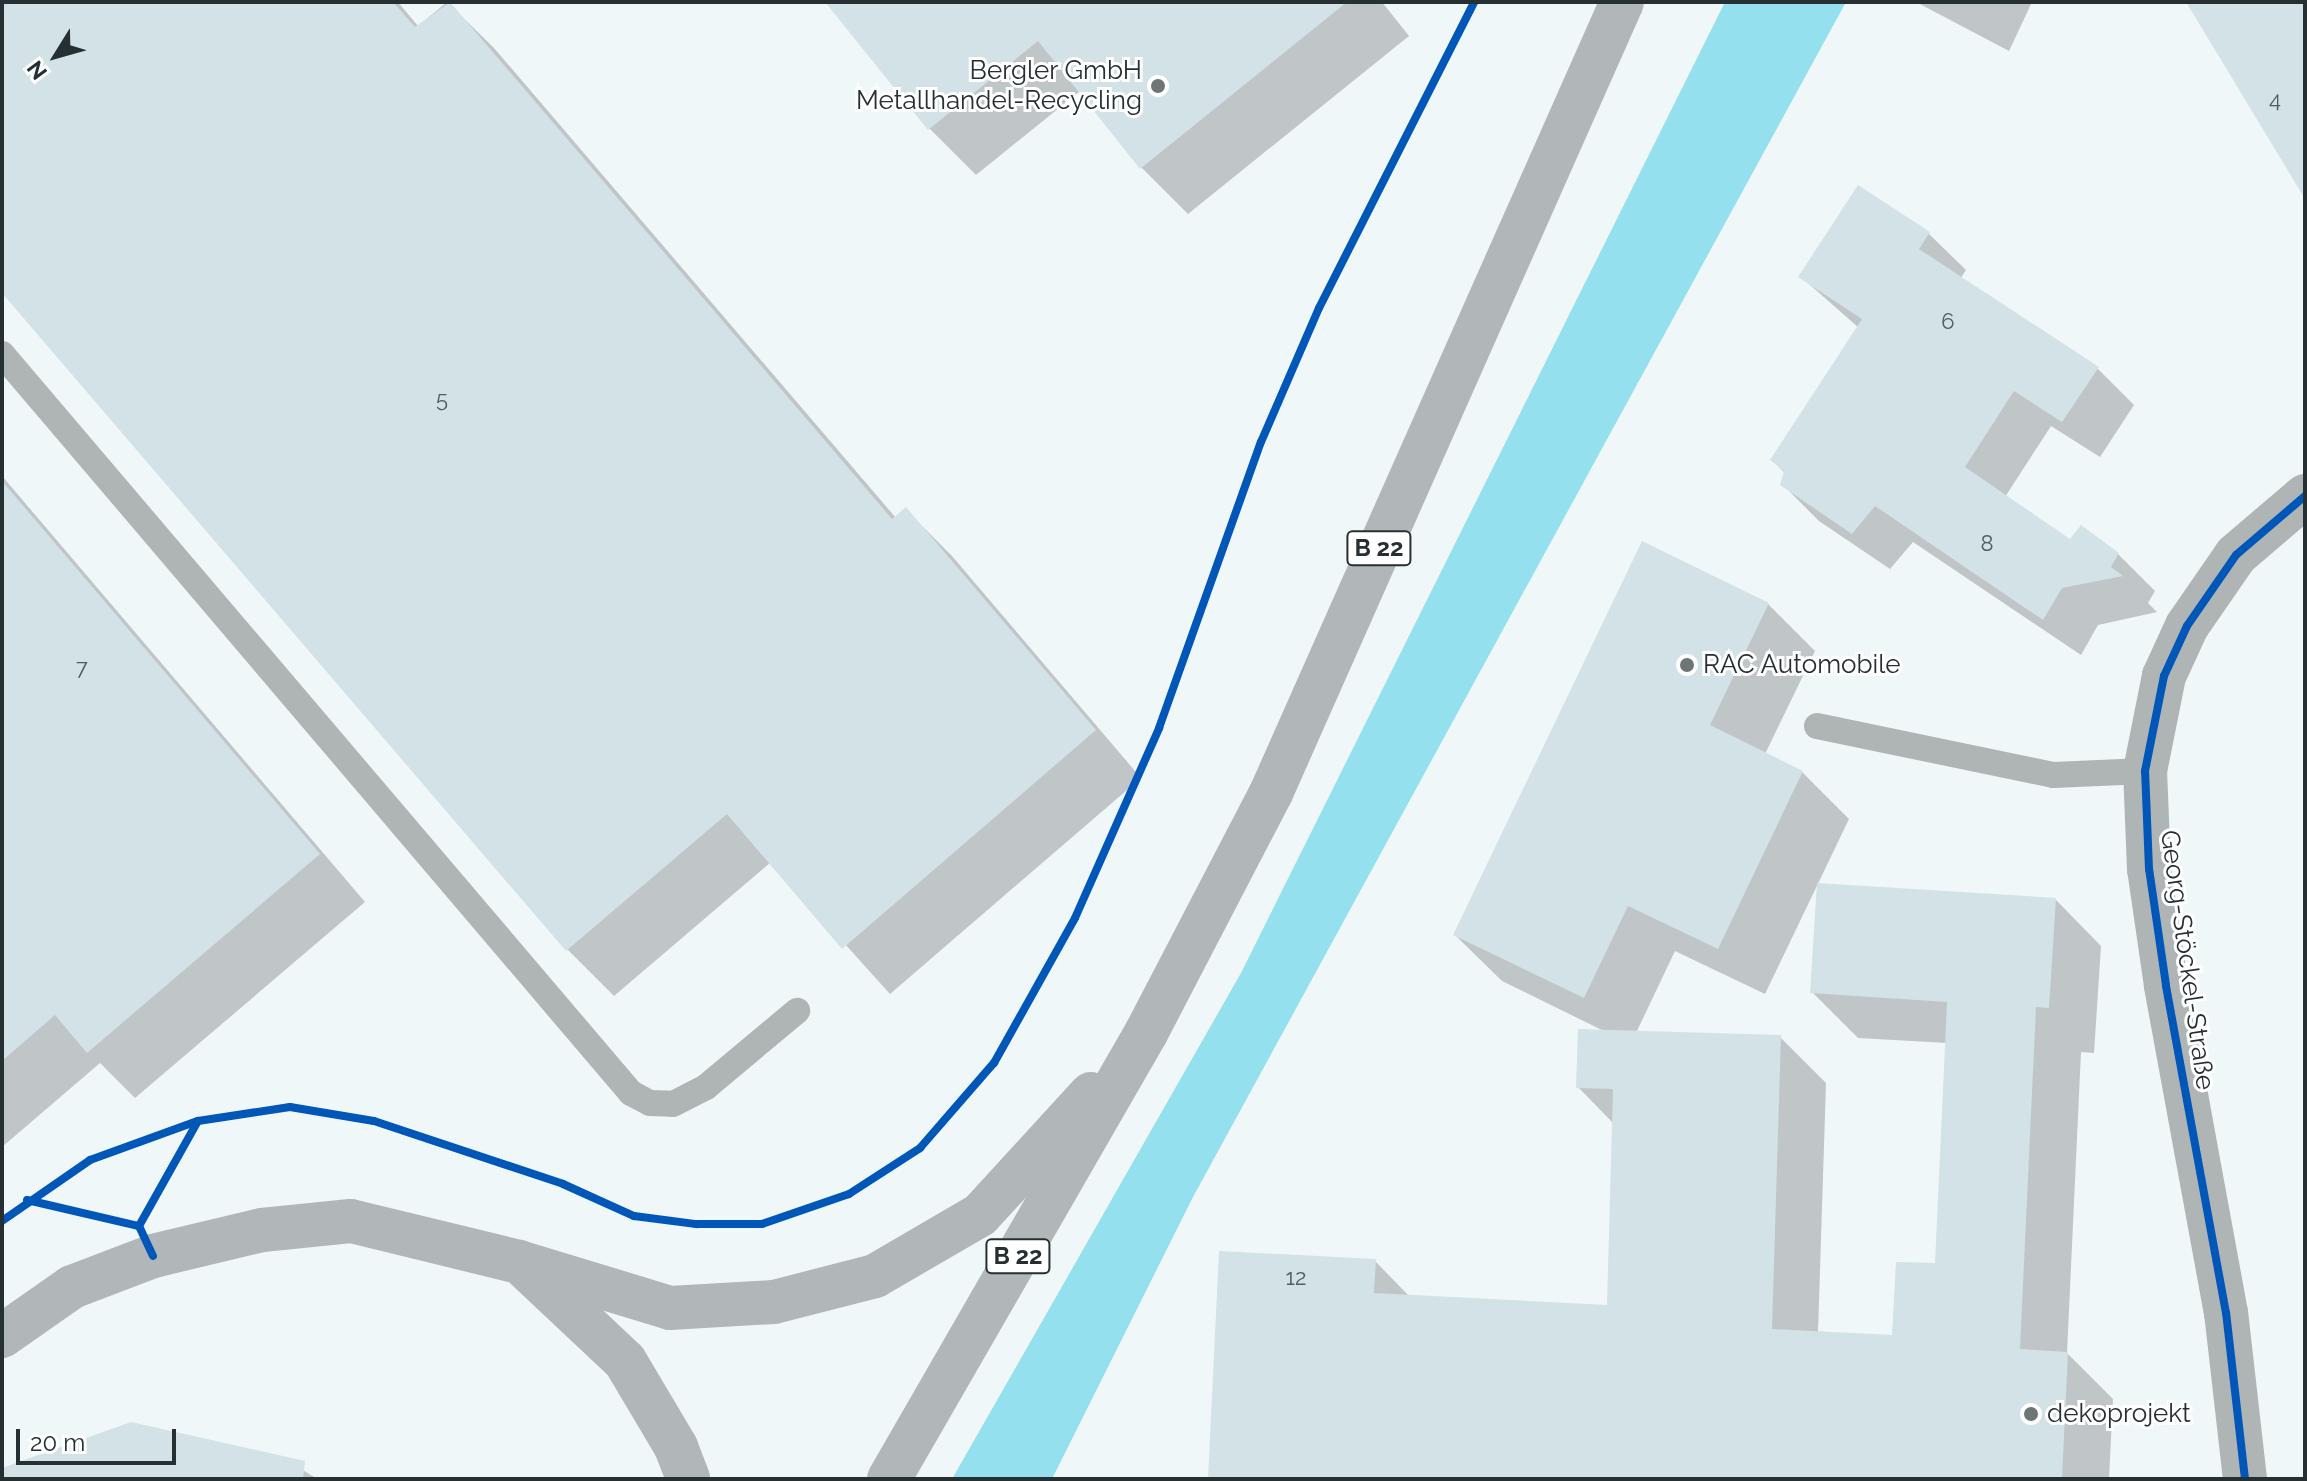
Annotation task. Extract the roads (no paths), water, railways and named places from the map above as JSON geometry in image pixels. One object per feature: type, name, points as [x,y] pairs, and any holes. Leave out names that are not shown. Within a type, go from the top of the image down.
[{"type":"main road","name":"B 22","points":[[889,1479],[1146,1033],[1271,793],[1622,2]]},
{"type":"main road","points":[[2,1336],[72,1287],[153,1256],[262,1230],[351,1221],[519,1262],[670,1308],[774,1302],[875,1276],[980,1215],[1146,1033]]},
{"type":"main road","points":[[519,1262],[625,1361],[676,1447],[688,1479]]},
{"type":"street","name":"Georg-Stöckel-Straße","points":[[2245,1479],[2226,1313],[2160,942],[2145,771],[2164,676],[2187,626],[2236,555],[2305,496]]},
{"type":"lane","points":[[2,354],[631,1093],[650,1103],[673,1104],[706,1087],[797,1011]]},
{"type":"lane","points":[[1817,726],[2053,775],[2145,771]]},
{"type":"place","name":"Bergler GmbH Metallhandel-Recycling","points":[[1158,86]]},
{"type":"place","name":"RAC Automobile","points":[[1687,665]]},
{"type":"place","name":"dekoprojekt","points":[[2031,1414]]}]
